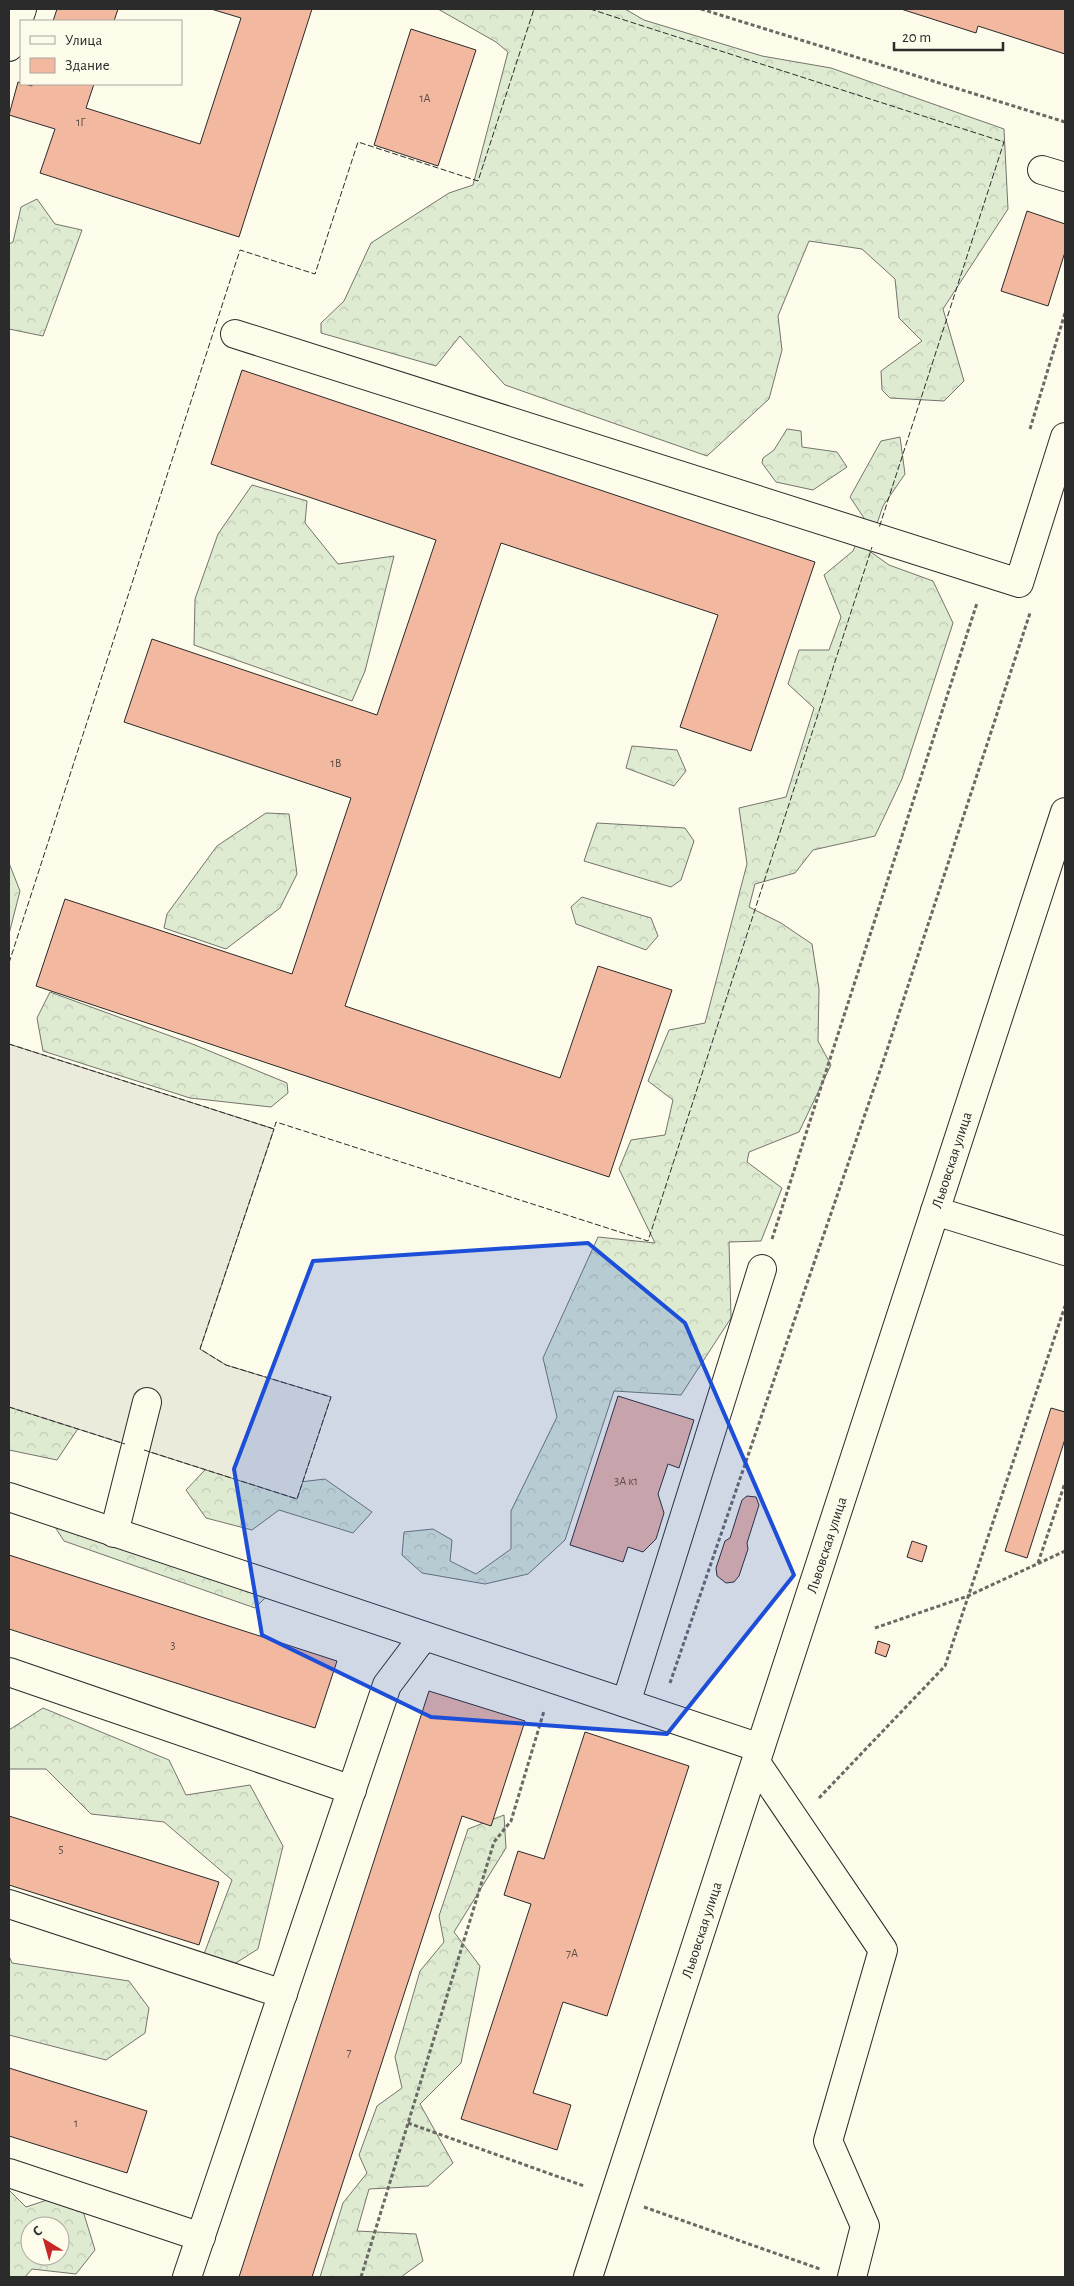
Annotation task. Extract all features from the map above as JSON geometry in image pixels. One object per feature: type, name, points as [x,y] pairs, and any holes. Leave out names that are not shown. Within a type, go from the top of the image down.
[{"type":"main road","points":[[9,47],[22,9]]},
{"type":"main road","points":[[235,334],[1019,583],[1065,437]]},
{"type":"main road","name":"Львовская улица","points":[[588,2277],[1065,812]]},
{"type":"main road","points":[[935,1211],[1065,1251]]},
{"type":"main road","points":[[626,1703],[762,1269]]},
{"type":"main road","points":[[114,1533],[147,1402]]},
{"type":"main road","points":[[9,1497],[659,1714],[759,1756],[796,1822],[883,1950],[828,2141],[865,2226],[852,2277]]},
{"type":"main road","points":[[188,2277],[388,1685],[424,1636]]},
{"type":"main road","points":[[9,1672],[352,1790]]},
{"type":"main road","points":[[9,1904],[283,1994]]},
{"type":"main road","points":[[9,2173],[201,2237]]},
{"type":"path","points":[[701,9],[1065,122]]},
{"type":"path","points":[[1029,434],[1065,313]]},
{"type":"path","points":[[762,1269],[987,573]]},
{"type":"path","points":[[659,1714],[883,1062],[1032,610],[1019,583]]},
{"type":"path","points":[[796,1822],[945,1666],[1065,1306]]},
{"type":"path","points":[[1038,1564],[1065,1483]]},
{"type":"path","points":[[875,1628],[968,1596],[1065,1551]]},
{"type":"path","points":[[361,2277],[494,1842],[511,1821],[554,1679]]},
{"type":"highlighted area","points":[[588,1243],[685,1323],[794,1575],[667,1734],[431,1717],[262,1635],[234,1469],[313,1261]]},
{"type":"green space","points":[[438,9],[625,9],[644,20],[762,56],[831,68],[1004,129],[1008,209],[943,309],[964,381],[944,401],[890,398],[882,390],[881,371],[922,341],[899,318],[895,279],[862,249],[809,241],[778,316],[782,350],[769,399],[707,456],[505,385],[460,336],[436,366],[321,333],[321,323],[344,301],[371,243],[449,193],[473,185],[508,52],[496,42]]},
{"type":"green space","points":[[37,199],[55,224],[82,230],[43,336],[9,329],[9,244],[13,242],[21,207]]},
{"type":"green space","points":[[787,429],[801,431],[802,447],[837,452],[847,467],[813,490],[776,482],[762,463],[763,458],[774,450]]},
{"type":"green space","points":[[900,437],[905,474],[883,506],[868,550],[889,565],[933,581],[953,623],[902,779],[875,836],[813,850],[795,873],[755,884],[749,907],[781,923],[812,944],[819,989],[818,1041],[831,1065],[799,1132],[749,1152],[747,1162],[782,1188],[761,1241],[729,1242],[731,1318],[681,1395],[614,1391],[565,1540],[528,1574],[485,1584],[422,1573],[402,1555],[404,1532],[433,1529],[452,1540],[450,1561],[476,1574],[511,1549],[511,1511],[557,1417],[543,1358],[598,1237],[655,1243],[619,1169],[631,1140],[665,1135],[673,1100],[648,1081],[669,1030],[705,1023],[747,864],[739,808],[786,797],[814,708],[788,684],[799,650],[829,650],[841,617],[824,575],[853,551],[866,521],[850,497],[881,441]]},
{"type":"green space","points":[[252,485],[307,501],[305,523],[338,564],[394,556],[365,671],[352,701],[194,645],[195,599],[218,534]]},
{"type":"green space","points":[[632,746],[677,750],[686,771],[674,786],[626,768]]},
{"type":"green space","points":[[266,813],[289,814],[297,874],[280,908],[226,949],[164,928],[167,914],[217,846]]},
{"type":"green space","points":[[597,823],[685,828],[694,841],[681,880],[671,887],[584,861]]},
{"type":"green space","points":[[9,863],[20,891],[9,934]]},
{"type":"green space","points":[[582,897],[651,918],[658,936],[646,950],[576,924],[571,907]]},
{"type":"green space","points":[[50,992],[195,1045],[287,1083],[288,1093],[271,1107],[190,1098],[43,1051],[37,1018]]},
{"type":"green space","points":[[9,1402],[79,1427],[57,1460],[9,1450]]},
{"type":"green space","points":[[220,1454],[283,1484],[325,1479],[372,1512],[353,1533],[279,1510],[252,1530],[206,1518],[186,1490]]},
{"type":"green space","points":[[50,1519],[268,1595],[255,1608],[64,1541]]},
{"type":"green space","points":[[43,1708],[169,1760],[186,1795],[250,1785],[283,1846],[258,1949],[223,1971],[204,1954],[232,1880],[164,1822],[91,1814],[46,1769],[9,1769],[9,1730]]},
{"type":"green space","points":[[504,1815],[506,1848],[454,1932],[480,1966],[461,2063],[420,2104],[453,2163],[428,2186],[369,2189],[357,2231],[416,2234],[423,2261],[401,2277],[320,2277],[343,2203],[367,2173],[359,2155],[377,2106],[402,2088],[395,2057],[420,1971],[444,1942],[439,1916],[468,1829]]},
{"type":"green space","points":[[9,1956],[12,1963],[129,1981],[149,2008],[145,2033],[106,2060],[9,2035]]},
{"type":"green space","points":[[9,2190],[26,2207],[53,2198],[83,2211],[95,2250],[76,2274],[32,2269],[25,2277],[9,2277]]},
{"type":"shaded area","points":[[9,1044],[274,1129],[200,1349],[226,1365],[331,1397],[297,1499],[9,1407]]},
{"type":"building","points":[[57,9],[118,9],[114,20],[53,20]]},
{"type":"building","points":[[211,9],[312,9],[239,237],[40,173],[55,129],[9,115],[18,82],[20,85],[32,86],[94,85],[86,108],[200,144],[241,18]]},
{"type":"building","points":[[901,9],[1065,9],[1065,54],[978,26],[976,33]]},
{"type":"building","points":[[411,29],[476,50],[438,166],[374,145]]},
{"type":"building","points":[[1027,211],[1065,224],[1065,252],[1048,306],[1001,291]]},
{"type":"building","points":[[242,370],[815,562],[751,751],[680,727],[718,615],[501,543],[345,1006],[560,1078],[598,966],[672,990],[609,1177],[36,986],[65,899],[292,974],[351,798],[124,722],[152,639],[377,715],[436,540],[211,464]]},
{"type":"building","points":[[618,1396],[694,1420],[679,1468],[668,1464],[658,1494],[664,1513],[656,1539],[643,1552],[628,1547],[623,1562],[570,1545]]},
{"type":"building","points":[[1051,1408],[1065,1412],[1065,1439],[1027,1558],[1005,1551]]},
{"type":"building","points":[[747,1496],[756,1497],[759,1505],[739,1576],[734,1582],[726,1583],[717,1576],[716,1568],[725,1541],[730,1538],[742,1500]]},
{"type":"building","points":[[912,1541],[927,1546],[922,1562],[907,1557]]},
{"type":"building","points":[[9,1555],[337,1661],[315,1728],[9,1629]]},
{"type":"building","points":[[878,1641],[890,1645],[886,1657],[875,1653]]},
{"type":"building","points":[[429,1691],[525,1721],[491,1826],[462,1816],[312,2277],[239,2277]]},
{"type":"building","points":[[585,1732],[689,1766],[607,2016],[563,2002],[533,2093],[571,2105],[557,2150],[461,2119],[531,1904],[504,1895],[518,1851],[544,1859]]},
{"type":"building","points":[[9,1816],[219,1882],[199,1945],[9,1885]]},
{"type":"building","points":[[9,2068],[147,2111],[127,2173],[9,2136]]},
{"type":"fence","points":[[9,963],[240,250],[315,274],[358,142],[478,181],[534,9]]},
{"type":"fence","points":[[590,9],[1004,142],[879,528]]},
{"type":"fence","points":[[9,1044],[274,1129],[276,1122],[648,1241],[872,547]]},
{"type":"fence","points":[[144,1450],[297,1499],[331,1397],[226,1365],[200,1349],[274,1129]]},
{"type":"fence","points":[[9,1407],[125,1444]]}]
